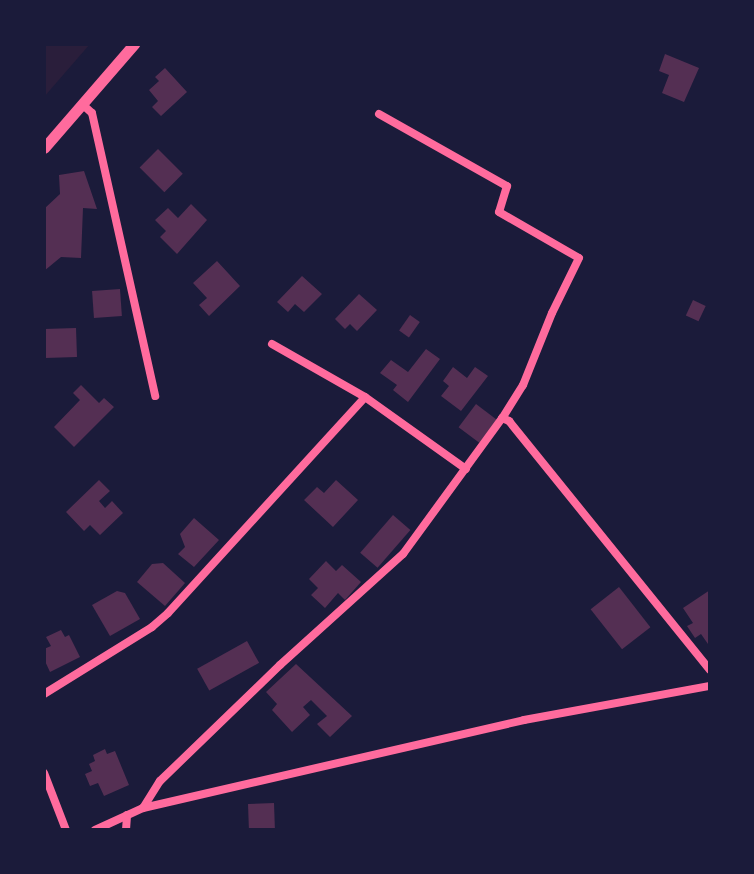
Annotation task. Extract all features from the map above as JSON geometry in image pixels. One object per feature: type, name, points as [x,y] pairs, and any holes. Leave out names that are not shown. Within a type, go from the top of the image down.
[{"type":"street","points":[[44,148],[134,44]]},
{"type":"street","points":[[82,104],[92,113],[155,396]]},
{"type":"street","points":[[143,808],[160,781],[280,665],[403,554],[523,385],[552,313],[579,258],[499,212],[507,186],[379,114]]},
{"type":"street","points":[[272,344],[365,397],[466,469]]},
{"type":"street","points":[[44,694],[152,627],[174,607],[365,397]]},
{"type":"street","points":[[502,418],[509,421],[710,670]]},
{"type":"street","points":[[95,830],[143,808],[524,720],[710,686]]},
{"type":"street","points":[[44,773],[66,830]]},
{"type":"street","points":[[126,830],[127,815]]},
{"type":"shaded area","points":[[44,44],[90,44],[44,97]]},
{"type":"building","points":[[665,54],[699,68],[684,102],[662,93],[669,75],[659,71]]},
{"type":"building","points":[[165,68],[187,92],[161,116],[152,107],[158,101],[149,90],[159,81],[155,77]]},
{"type":"building","points":[[158,149],[183,174],[164,192],[140,167]]},
{"type":"building","points":[[84,171],[97,209],[83,208],[81,258],[61,257],[44,271],[44,209],[60,194],[59,175]]},
{"type":"building","points":[[191,204],[207,220],[177,254],[160,237],[166,231],[155,220],[168,208],[178,218]]},
{"type":"building","points":[[217,261],[240,286],[209,316],[199,305],[207,298],[193,283]]},
{"type":"building","points":[[302,276],[322,294],[304,312],[295,304],[288,312],[277,302]]},
{"type":"building","points":[[120,289],[122,316],[94,318],[92,291]]},
{"type":"building","points":[[359,294],[377,310],[357,331],[350,324],[345,329],[335,319]]},
{"type":"building","points":[[693,300],[706,306],[699,321],[686,315]]},
{"type":"building","points":[[410,315],[420,322],[409,337],[399,331]]},
{"type":"building","points":[[76,328],[77,357],[45,358],[44,329]]},
{"type":"building","points":[[426,349],[440,359],[408,402],[393,390],[397,385],[380,373],[391,360],[408,372]]},
{"type":"building","points":[[453,367],[467,378],[475,367],[488,376],[461,411],[441,396],[449,386],[443,381]]},
{"type":"building","points":[[81,385],[99,403],[104,398],[114,407],[74,447],[54,427],[80,400],[73,393]]},
{"type":"building","points":[[476,404],[497,420],[479,443],[459,427]]},
{"type":"building","points":[[99,480],[110,491],[99,501],[105,508],[112,501],[123,513],[100,535],[90,525],[84,531],[66,512]]},
{"type":"building","points":[[336,480],[358,500],[333,527],[304,500],[317,487],[324,493]]},
{"type":"building","points":[[393,515],[410,530],[378,568],[360,553]]},
{"type":"building","points":[[194,518],[219,540],[194,567],[178,554],[185,547],[180,534]]},
{"type":"building","points":[[326,561],[336,571],[342,565],[361,582],[345,600],[338,593],[325,608],[311,595],[318,588],[309,579]]},
{"type":"building","points":[[163,563],[185,583],[165,606],[137,582],[152,564]]},
{"type":"building","points":[[619,587],[650,627],[622,649],[591,609]]},
{"type":"building","points":[[710,590],[708,644],[701,634],[695,638],[687,626],[693,623],[683,608]]},
{"type":"building","points":[[117,591],[125,593],[140,619],[110,636],[92,605]]},
{"type":"building","points":[[61,630],[65,637],[69,635],[80,657],[50,672],[44,659],[44,649],[51,646],[46,637]]},
{"type":"building","points":[[247,641],[259,663],[209,690],[197,669]]},
{"type":"building","points":[[296,664],[352,716],[330,737],[317,724],[327,716],[311,700],[303,707],[310,715],[292,732],[272,710],[277,704],[266,692]]},
{"type":"building","points":[[105,749],[107,754],[115,751],[129,785],[104,796],[98,783],[90,786],[85,774],[92,771],[89,764],[95,761],[93,755]]},
{"type":"building","points":[[274,803],[275,829],[249,830],[248,804]]}]
